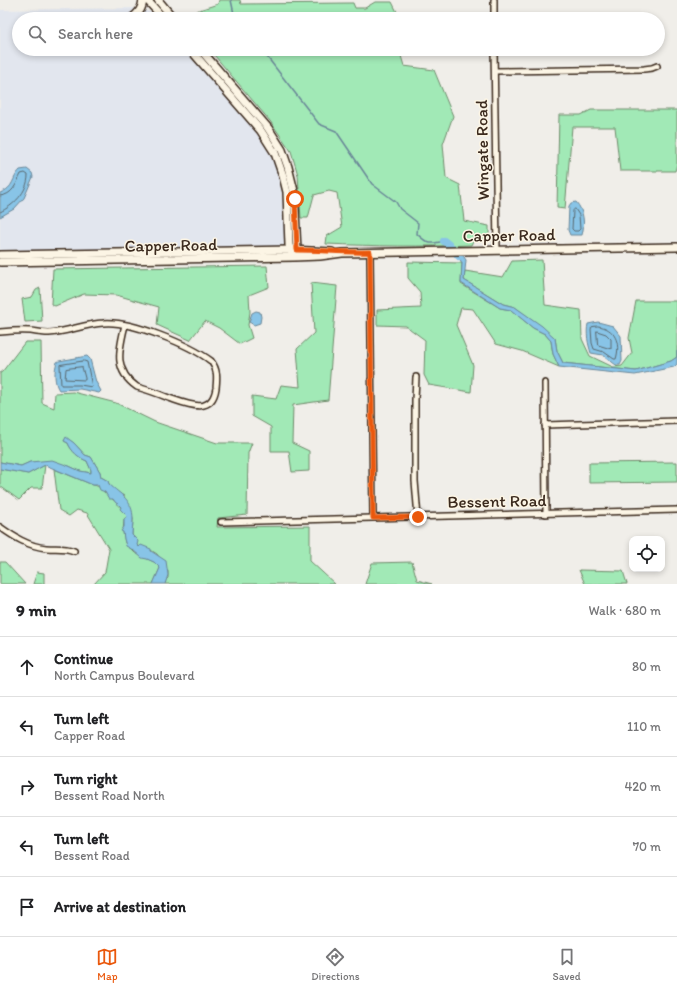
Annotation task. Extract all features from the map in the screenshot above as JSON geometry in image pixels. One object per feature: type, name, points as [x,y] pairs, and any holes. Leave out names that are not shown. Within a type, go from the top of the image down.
[{"type":"street","points":[[139,12],[143,0]]},
{"type":"street","points":[[147,0],[158,12]]},
{"type":"street","points":[[158,0],[168,12]]},
{"type":"street","points":[[494,0],[494,12]]},
{"type":"street","points":[[196,56],[266,137],[282,161]]},
{"type":"street","points":[[206,56],[271,132],[282,150],[282,161],[294,257]]},
{"type":"street","name":"Wingate Road","points":[[494,56],[497,250]]},
{"type":"street","points":[[495,71],[644,69],[657,66]]},
{"type":"street","points":[[225,89],[231,84]]},
{"type":"street","name":"Capper Road","points":[[0,262],[294,257],[370,252],[677,247]]},
{"type":"street","name":"Capper Road","points":[[0,255],[293,250],[321,250],[342,253]]},
{"type":"street","points":[[370,252],[373,518]]},
{"type":"street","points":[[0,332],[19,331],[49,333],[104,323],[125,325],[143,330],[173,341],[215,365],[217,375],[215,393],[212,399],[202,406],[191,406],[132,383],[124,374],[119,359],[125,325]]},
{"type":"street","points":[[416,377],[415,473],[418,517]]},
{"type":"street","points":[[545,383],[546,514]]},
{"type":"street","points":[[545,424],[677,421]]},
{"type":"street","name":"Bessent Road","points":[[221,522],[677,510]]},
{"type":"street","points":[[0,527],[16,538],[30,545],[48,548],[66,548],[74,551]]},
{"type":"shaded area","points":[[136,8],[150,12],[12,12],[12,56],[191,56],[266,137],[286,194],[286,249],[0,255],[0,10]]},
{"type":"green space","points":[[219,0],[240,0],[241,4],[353,3],[355,8],[365,8],[375,2],[392,2],[397,12],[195,12],[218,4]]},
{"type":"green space","points":[[215,56],[401,56],[404,66],[434,70],[453,116],[443,144],[446,178],[460,185],[464,221],[489,226],[489,239],[473,241],[471,245],[453,246],[326,244],[327,236],[342,227],[337,193],[329,191],[314,195],[308,218],[301,218],[298,175],[291,151],[270,121]]},
{"type":"green space","points":[[591,110],[677,110],[677,164],[675,171],[620,171],[615,127],[572,127],[565,209],[557,208],[559,115],[581,115]]},
{"type":"green space","points":[[542,260],[545,305],[581,310],[582,339],[590,356],[613,367],[622,366],[632,353],[629,338],[636,301],[677,301],[677,357],[671,361],[636,371],[563,363],[557,351],[555,338],[515,307],[503,304],[464,280],[465,271],[503,277],[512,261]]},
{"type":"green space","points":[[408,262],[462,263],[461,284],[500,308],[511,310],[533,328],[545,334],[551,341],[553,354],[559,367],[522,351],[496,344],[473,309],[461,308],[456,325],[473,365],[471,392],[429,385],[424,375],[425,340],[406,326],[377,325],[377,310],[421,308],[420,292],[408,278]]},
{"type":"green space","points":[[267,266],[269,287],[249,295],[250,312],[248,325],[252,338],[240,344],[219,328],[205,321],[190,340],[157,325],[159,307],[116,295],[84,294],[55,306],[51,304],[53,269]]},
{"type":"green space","points":[[311,283],[337,286],[328,400],[293,405],[292,443],[309,451],[309,471],[292,472],[289,451],[271,451],[271,427],[252,416],[252,396],[276,399],[281,385],[300,387],[297,349],[314,333]]},
{"type":"green space","points":[[40,288],[42,321],[25,322],[22,299],[32,297],[36,290]]},
{"type":"green space","points":[[25,342],[41,342],[42,403],[54,408],[55,393],[73,392],[116,403],[155,422],[217,443],[252,443],[248,453],[247,515],[218,518],[217,527],[310,526],[310,561],[335,584],[165,584],[168,578],[168,571],[157,554],[149,549],[139,547],[132,535],[133,519],[124,496],[116,491],[108,481],[101,477],[100,472],[91,457],[85,455],[74,443],[66,438],[64,441],[68,443],[76,454],[87,461],[91,473],[80,471],[69,466],[30,462],[21,466],[0,462],[0,373]]},
{"type":"green space","points":[[677,462],[677,482],[589,483],[589,463]]},
{"type":"green space","points":[[45,465],[42,488],[31,488],[19,500],[0,486],[0,469],[28,474]]},
{"type":"green space","points":[[54,469],[98,486],[121,507],[127,516],[124,519],[123,532],[125,543],[135,553],[154,562],[160,568],[153,584],[94,584],[105,572],[109,549],[87,513],[77,510],[69,516],[59,510]]},
{"type":"green space","points":[[0,562],[5,562],[25,584],[0,584]]},
{"type":"green space","points":[[412,562],[417,580],[432,584],[365,584],[372,563]]},
{"type":"green space","points":[[579,570],[623,571],[627,584],[585,584]]},
{"type":"green space","points":[[37,572],[44,573],[44,584],[33,584]]},
{"type":"water","points":[[27,169],[32,173],[33,177],[24,198],[14,209],[0,217],[0,193],[5,191],[11,185],[20,170]]},
{"type":"water","points":[[576,202],[582,213],[584,222],[583,231],[582,235],[570,235],[568,230],[569,206],[571,203]]},
{"type":"water","points":[[457,254],[462,254],[466,260],[464,280],[503,304],[515,307],[542,326],[555,338],[557,351],[563,363],[636,371],[671,361],[677,357],[677,364],[674,367],[635,375],[559,367],[553,354],[551,341],[545,334],[533,328],[511,310],[500,308],[461,283],[462,263]]},
{"type":"water","points":[[256,311],[260,312],[261,317],[260,323],[254,325],[249,322],[252,313]]},
{"type":"water","points":[[598,322],[613,326],[621,336],[622,361],[620,365],[616,365],[603,355],[591,353],[587,331],[588,324]]},
{"type":"water","points":[[87,356],[90,359],[96,382],[101,391],[99,393],[80,389],[59,390],[56,384],[55,376],[57,362]]},
{"type":"water","points":[[66,437],[85,455],[91,457],[100,472],[101,477],[108,481],[109,484],[129,502],[133,521],[132,535],[138,541],[137,545],[139,547],[141,545],[151,549],[151,551],[166,561],[168,575],[165,584],[153,584],[160,568],[154,562],[142,558],[126,546],[123,532],[121,531],[124,527],[124,519],[127,516],[113,499],[109,499],[105,492],[100,490],[98,485],[93,485],[45,465],[28,474],[0,469],[0,462],[21,466],[30,462],[52,460],[80,471],[91,473],[87,461],[76,454],[68,443],[64,441]]},
{"type":"waterway","points":[[231,0],[234,12]]},
{"type":"waterway","points":[[266,56],[319,124],[336,131],[372,184],[396,202],[400,209],[418,223],[417,234],[429,243],[444,241]]},
{"type":"waterway","points":[[444,241],[459,256]]},
{"type":"route","points":[[295,199],[297,250],[321,250],[342,253],[370,252],[373,518],[418,517]]}]
